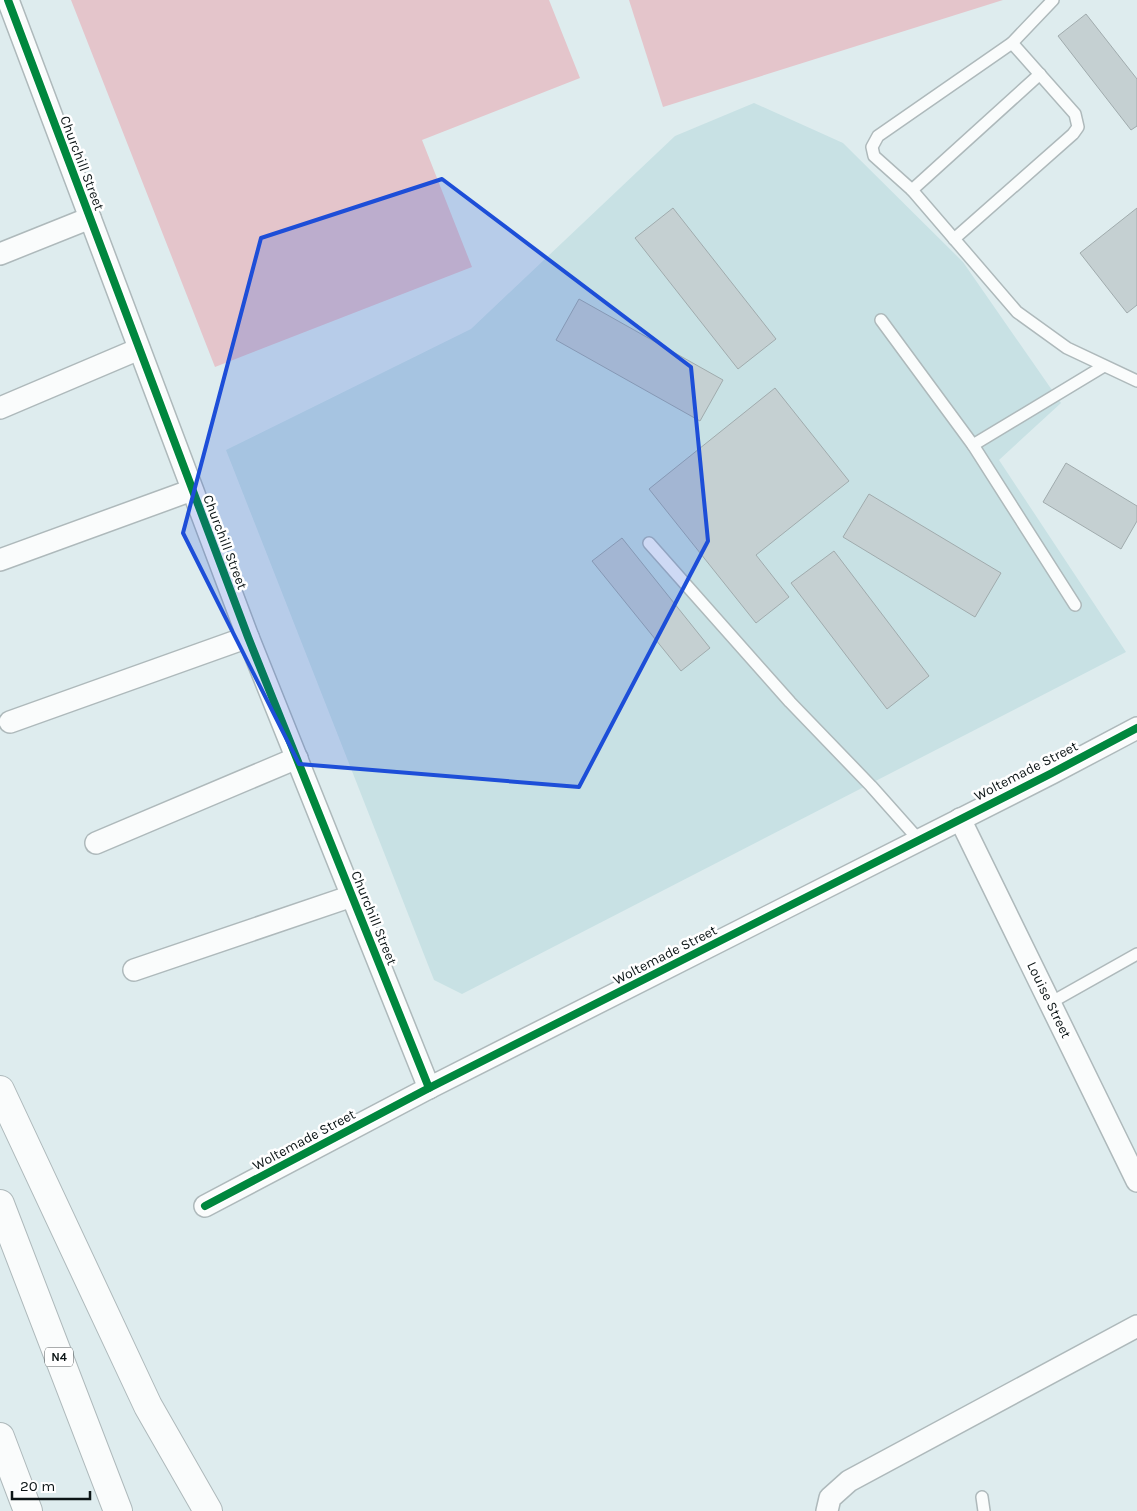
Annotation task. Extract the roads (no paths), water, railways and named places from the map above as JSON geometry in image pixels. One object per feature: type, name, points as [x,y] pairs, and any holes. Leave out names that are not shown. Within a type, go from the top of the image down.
[{"type":"highway","points":[[0,1090],[148,1406],[208,1511]]},
{"type":"highway","name":"N4","points":[[0,1204],[118,1511]]},
{"type":"highway","points":[[0,1437],[28,1511]]},
{"type":"street","name":"Churchill Street","points":[[8,0],[248,638],[429,1088]]},
{"type":"street","points":[[0,254],[90,218]]},
{"type":"street","points":[[0,408],[139,349]]},
{"type":"street","points":[[0,560],[192,490]]},
{"type":"street","points":[[10,722],[248,638]]},
{"type":"street","name":"Woltemade Street","points":[[205,1206],[429,1088],[1137,728]]},
{"type":"street","points":[[96,843],[297,758]]},
{"type":"street","name":"Louise Street","points":[[960,819],[1137,1181]]},
{"type":"street","points":[[134,970],[352,896]]},
{"type":"street","points":[[827,1511],[830,1498],[849,1481],[1137,1326]]},
{"type":"lane","points":[[1053,0],[1012,43],[878,136],[872,147],[874,156],[912,190],[1018,312],[1067,348],[1137,381]]},
{"type":"lane","points":[[954,239],[1073,134],[1078,127],[1075,114],[1012,43]]},
{"type":"lane","points":[[912,190],[1040,74]]},
{"type":"lane","points":[[881,320],[973,445],[1074,605]]},
{"type":"lane","points":[[973,445],[1104,366]]},
{"type":"lane","points":[[649,543],[790,702],[871,786],[919,840]]},
{"type":"lane","points":[[1050,1003],[1137,954]]},
{"type":"lane","points":[[982,1497],[984,1511]]}]
